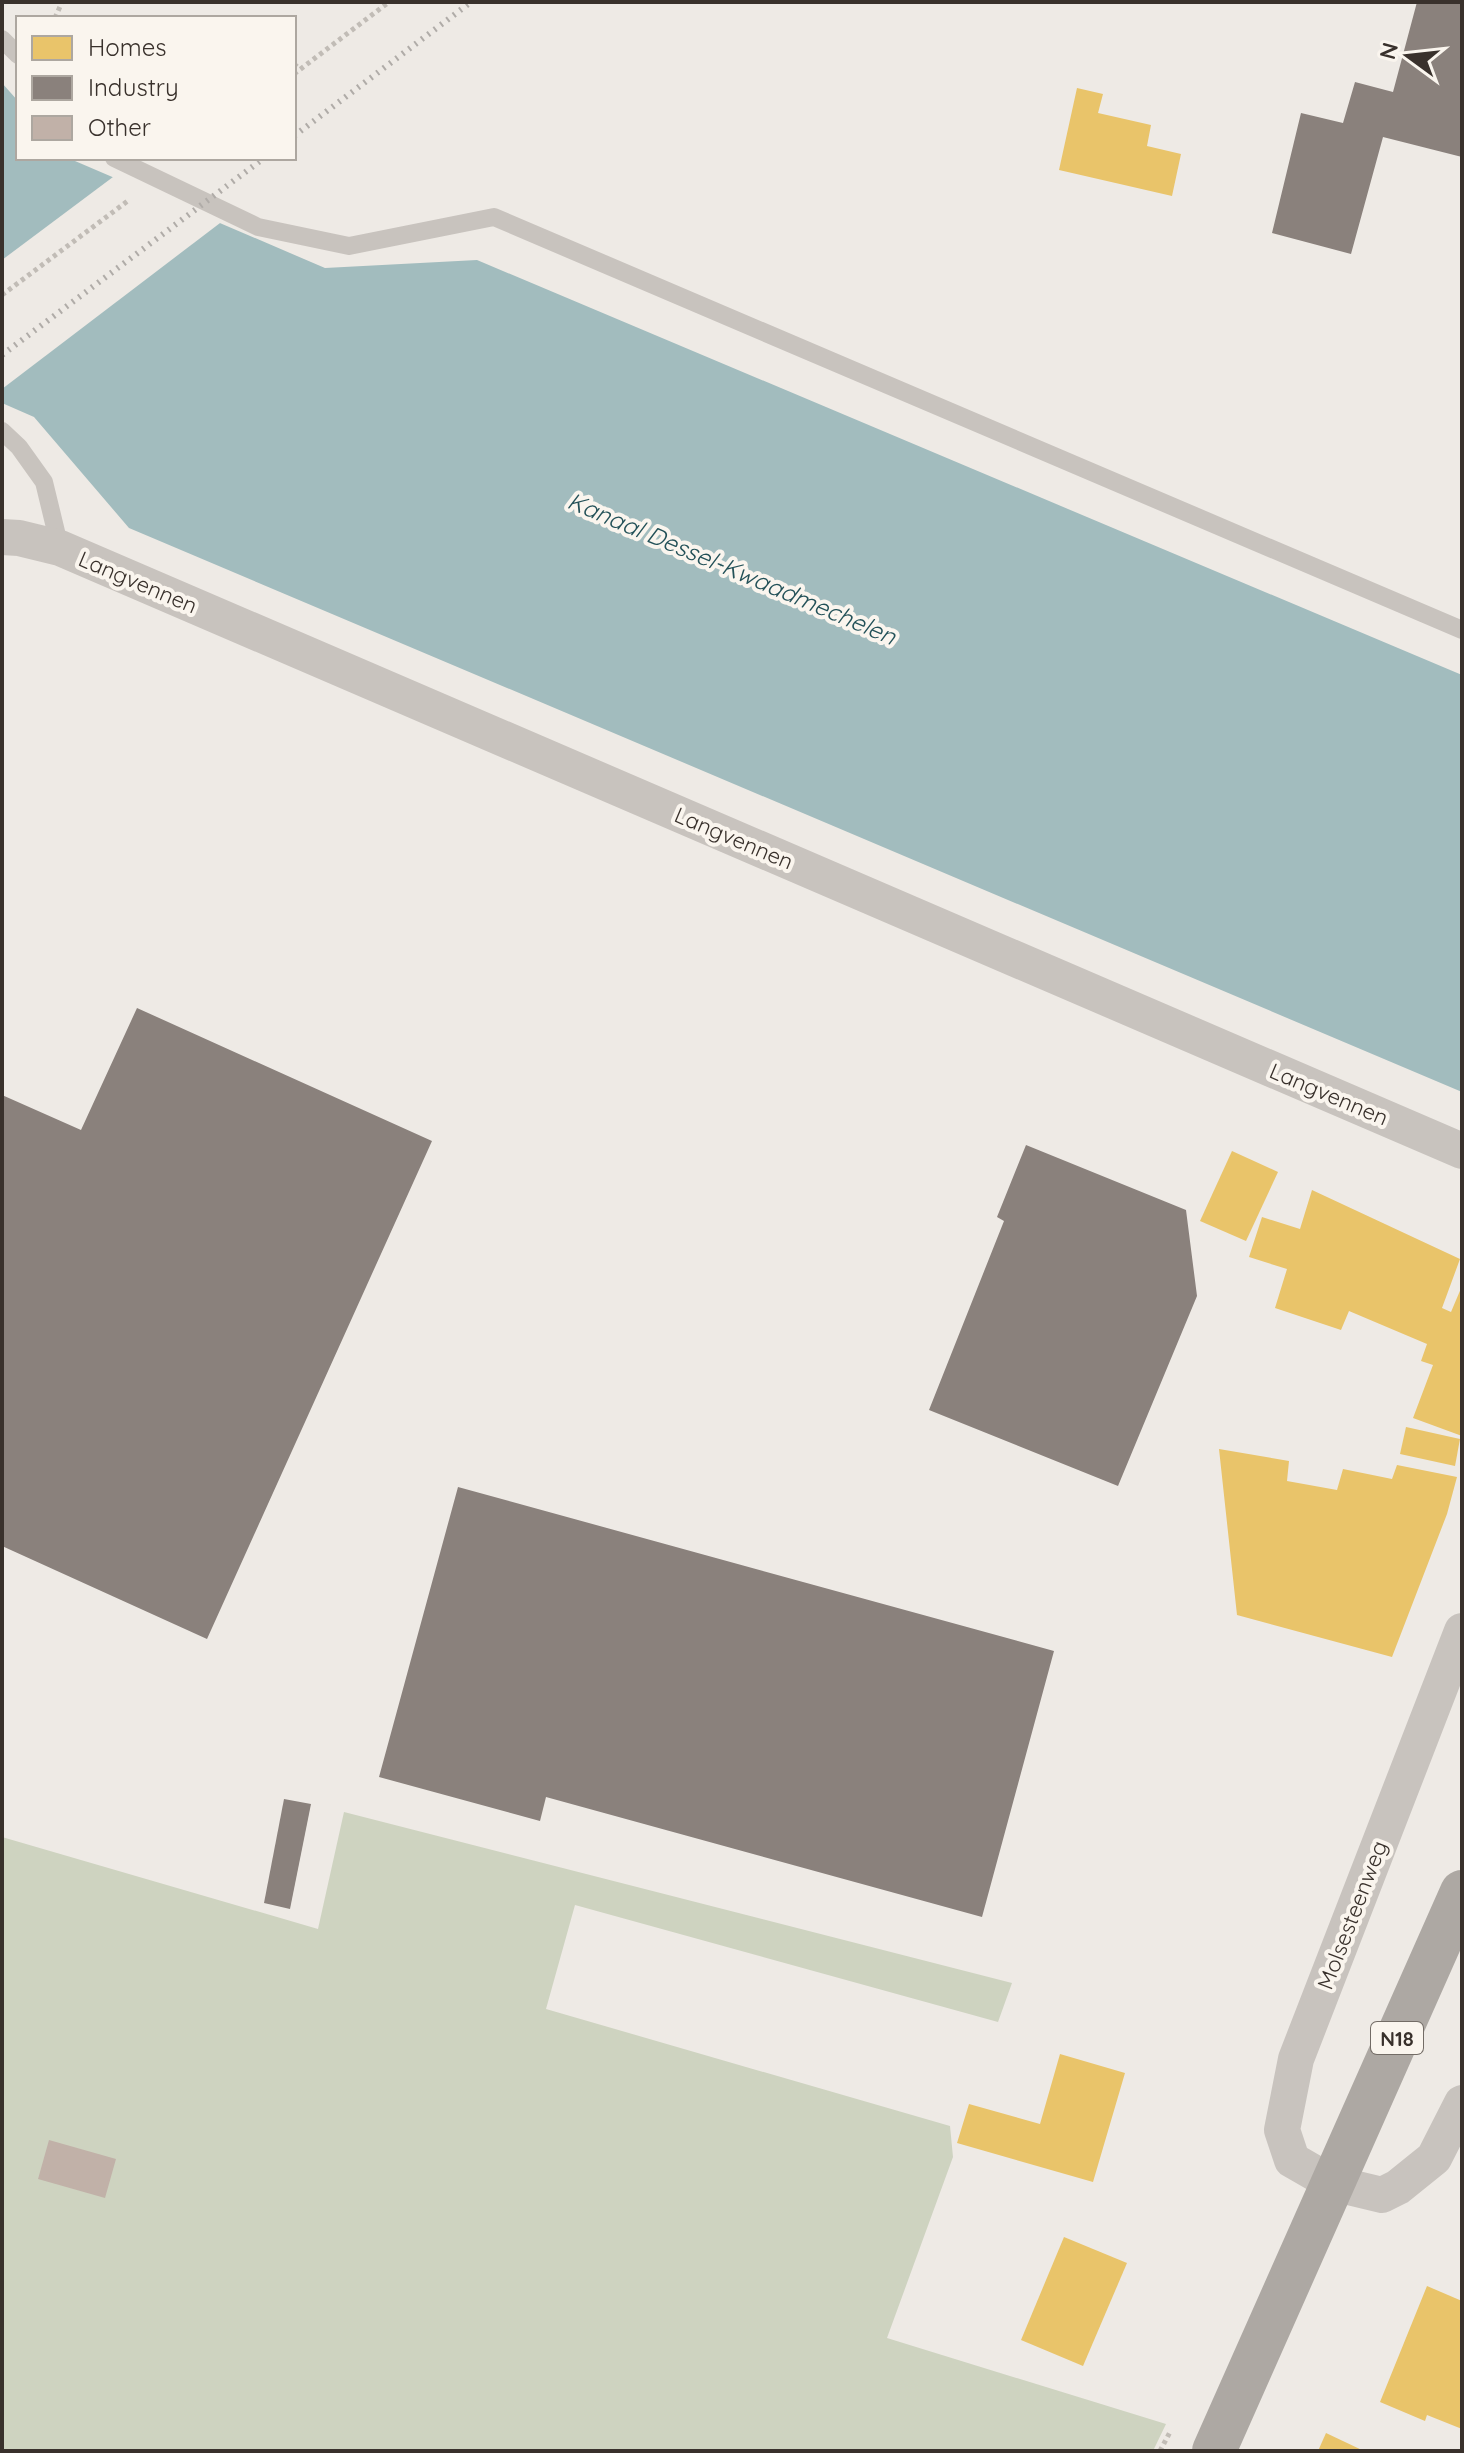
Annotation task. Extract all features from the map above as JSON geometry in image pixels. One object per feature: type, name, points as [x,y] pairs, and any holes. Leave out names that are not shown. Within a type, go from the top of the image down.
[{"type":"main road","name":"N18","points":[[1214,2451],[1462,1892]]},
{"type":"street","name":"Langvennen","points":[[2,537],[60,548],[1462,1151]]},
{"type":"street","name":"Molsesteenweg","points":[[1462,1631],[1296,2059],[1282,2130],[1292,2160],[1332,2183],[1382,2195],[1398,2187],[1434,2158],[1462,2103]]},
{"type":"lane","points":[[118,160],[258,227],[349,246],[494,217],[1462,630]]},
{"type":"lane","points":[[2,431],[19,447],[44,482],[60,548]]},
{"type":"path","points":[[296,72],[389,2]]},
{"type":"path","points":[[296,66],[300,69]]},
{"type":"path","points":[[2,295],[136,195]]},
{"type":"green space","points":[[344,1812],[1012,1983],[998,2022],[575,1905],[546,2009],[950,2126],[953,2157],[887,2338],[1166,2424],[1153,2451],[2,2451],[2,1837],[318,1929]]},
{"type":"water","name":"Kanaal Dessel-Kwaadmechelen","points":[[2,83],[16,99],[16,160],[73,160],[325,268],[477,260],[1462,675],[1462,1092],[129,528],[34,417],[2,403]]},
{"type":"pier","points":[[117,174],[224,220],[2,389],[2,260]]},
{"type":"building: Homes","points":[[1077,88],[1103,94],[1098,113],[1151,125],[1147,146],[1181,154],[1172,196],[1059,170]]},
{"type":"building: Homes","points":[[1232,1151],[1278,1172],[1246,1241],[1200,1221]]},
{"type":"building: Homes","points":[[1312,1190],[1460,1259],[1442,1308],[1451,1312],[1462,1286],[1462,1436],[1413,1418],[1433,1365],[1421,1361],[1427,1344],[1349,1311],[1341,1330],[1275,1308],[1287,1269],[1249,1257],[1262,1217],[1300,1229]]},
{"type":"building: Homes","points":[[1406,1427],[1460,1439],[1455,1466],[1400,1454]]},
{"type":"building: Homes","points":[[1219,1449],[1289,1461],[1287,1481],[1337,1490],[1343,1469],[1392,1479],[1397,1465],[1457,1477],[1447,1514],[1392,1657],[1237,1615]]},
{"type":"building: Homes","points":[[1060,2054],[1125,2073],[1093,2182],[957,2143],[969,2104],[1040,2124]]},
{"type":"building: Homes","points":[[1064,2237],[1127,2263],[1083,2366],[1021,2340]]},
{"type":"building: Homes","points":[[1427,2286],[1462,2301],[1462,2429],[1427,2415],[1425,2421],[1380,2402]]},
{"type":"building: Homes","points":[[1326,2433],[1364,2451],[1318,2451]]},
{"type":"building: Industry","points":[[1417,2],[1462,2],[1462,157],[1383,137],[1351,254],[1272,233],[1301,113],[1343,123],[1355,82],[1393,92]]},
{"type":"building: Industry","points":[[137,1008],[432,1141],[207,1639],[2,1546],[2,1095],[81,1130]]},
{"type":"building: Industry","points":[[1026,1145],[1186,1210],[1197,1296],[1118,1486],[929,1410],[1004,1221],[997,1217]]},
{"type":"building: Industry","points":[[458,1487],[1054,1651],[982,1917],[546,1797],[540,1821],[379,1777]]},
{"type":"building: Industry","points":[[284,1799],[311,1804],[290,1909],[264,1903]]},
{"type":"building: Other","points":[[49,2140],[116,2159],[105,2198],[38,2179]]},
{"type":"railway","points":[[296,134],[471,2]]},
{"type":"railway","points":[[2,355],[261,160]]}]
